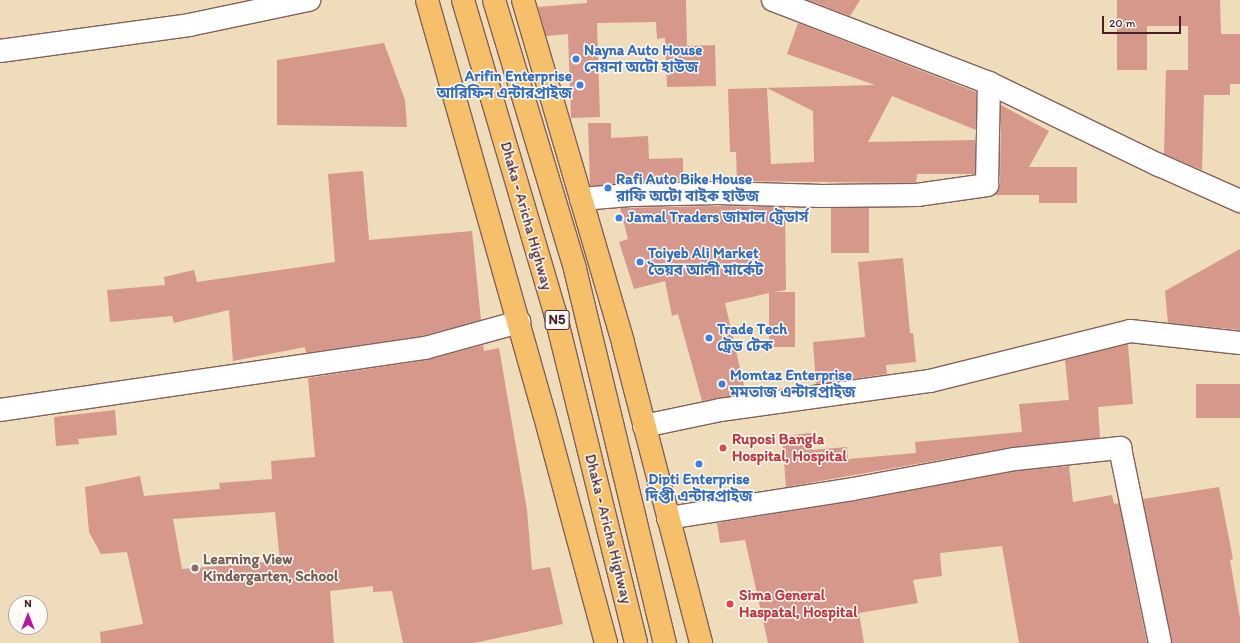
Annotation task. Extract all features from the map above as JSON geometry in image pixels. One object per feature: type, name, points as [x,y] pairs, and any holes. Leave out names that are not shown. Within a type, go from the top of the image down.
[{"type":"highway","points":[[427,0],[519,322],[606,643]]},
{"type":"highway","name":"Dhaka - Aricha Highway","points":[[463,0],[555,313],[636,643]]},
{"type":"highway","name":"Dhaka - Aricha Highway","points":[[494,0],[575,269],[665,643]]},
{"type":"highway","points":[[523,0],[581,199],[644,426],[701,643]]},
{"type":"street","points":[[0,51],[189,25],[309,0]]},
{"type":"street","points":[[773,0],[989,83],[1159,165],[1240,201]]},
{"type":"street","points":[[581,199],[630,195],[718,193],[822,196],[917,196],[987,185],[989,83]]},
{"type":"street","points":[[0,410],[425,348],[519,322]]},
{"type":"street","points":[[644,426],[720,410],[930,381],[1130,331],[1240,344]]},
{"type":"street","points":[[668,518],[853,489],[1015,459],[1120,448],[1160,643]]},
{"type":"building","points":[[587,0],[686,0],[687,46],[715,45],[716,86],[667,87],[665,38],[657,39],[656,22],[597,23],[600,117],[571,118],[568,34],[546,36],[538,7],[587,3]]},
{"type":"building","points":[[808,0],[860,0],[850,16]]},
{"type":"building","points":[[1117,0],[1220,0],[1221,34],[1240,34],[1240,84],[1230,84],[1230,95],[1204,95],[1202,170],[1164,154],[1166,70],[1188,70],[1188,26],[1147,26],[1147,70],[1117,70]]},
{"type":"building","points":[[798,23],[976,92],[976,130],[892,96],[868,142],[975,140],[975,174],[917,174],[916,183],[737,181],[736,152],[730,152],[728,89],[875,85],[787,54]],"holes":[[[767,88],[813,111],[814,162],[771,164]]]},
{"type":"building","points":[[384,43],[405,100],[407,127],[277,125],[277,60]]},
{"type":"building","points":[[1001,105],[1049,131],[1029,167],[1077,167],[1077,203],[1039,203],[1039,195],[995,195],[1000,185]]},
{"type":"building","points":[[588,123],[611,123],[611,138],[648,136],[649,159],[683,158],[683,181],[590,186]]},
{"type":"building","points":[[363,171],[369,240],[472,231],[481,320],[422,336],[306,353],[305,347],[233,361],[229,310],[174,323],[172,316],[110,322],[107,290],[165,285],[164,277],[194,270],[197,282],[335,262],[328,174]]},
{"type":"building","points":[[718,206],[785,207],[786,290],[774,292],[795,292],[795,347],[769,347],[769,293],[725,303],[746,394],[702,401],[678,314],[672,316],[665,281],[634,289],[619,242],[628,239],[620,208]]},
{"type":"building","points":[[831,208],[869,208],[869,253],[831,253]]},
{"type":"building","points":[[1240,249],[1240,330],[1168,323],[1165,291]]},
{"type":"building","points":[[903,258],[910,333],[913,333],[916,362],[886,365],[887,374],[816,384],[813,342],[865,337],[858,262]]},
{"type":"building","points":[[1128,344],[1133,404],[1098,407],[1100,438],[1013,447],[786,487],[782,436],[811,433],[812,450],[847,447],[848,459],[916,453],[915,442],[1022,432],[1019,404],[1069,400],[1065,360]]},
{"type":"building","points":[[483,345],[484,351],[499,348],[527,510],[532,570],[550,567],[563,624],[474,643],[403,643],[392,591],[373,592],[373,586],[330,591],[334,643],[101,643],[100,632],[143,624],[127,552],[101,554],[89,532],[85,487],[140,476],[144,496],[220,489],[219,483],[272,479],[271,461],[315,457],[308,378],[427,360]],"holes":[[[275,512],[280,561],[182,569],[173,519]]]},
{"type":"building","points":[[1196,384],[1240,384],[1240,418],[1196,418]]},
{"type":"building","points":[[115,410],[117,435],[78,439],[79,444],[56,446],[54,417]]},
{"type":"building","points":[[1069,466],[1073,502],[1112,495],[1114,504],[1119,503],[1147,643],[1019,643],[1002,546],[940,553],[942,576],[913,580],[918,603],[859,613],[864,643],[768,643],[745,540],[720,543],[717,523],[855,501],[1017,471]]},
{"type":"building","points":[[1219,487],[1233,559],[1230,560],[1240,618],[1240,643],[1172,643],[1143,499]]},
{"type":"place","name":"Nayna Auto House নেয়না অটো হাউজ","points":[[576,59]]},
{"type":"place","name":"Arifin Enterprise আরিফিন এন্টারপ্রাইজ","points":[[580,85]]},
{"type":"place","name":"Rafi Auto Bike House রাফি অটো বাইক হাউজ","points":[[608,188]]},
{"type":"place","name":"Jamal Traders জামাল ট্রেডার্স","points":[[619,218]]},
{"type":"place","name":"Toiyeb Ali Market তৈয়ব আলী মার্কেট","points":[[640,262]]},
{"type":"place","name":"Trade Tech ট্রেড টেক","points":[[709,338]]},
{"type":"place","name":"Momtaz Enterprise মমতাজ এন্টারপ্রাইজ","points":[[722,384]]},
{"type":"place","name":"Ruposi Bangla Hospital, Hospital","points":[[723,448]]},
{"type":"place","name":"Dipti Enterprise দিপ্তী এন্টারপ্রাইজ","points":[[699,464]]},
{"type":"place","name":"Learning View Kindergarten, School","points":[[195,568]]},
{"type":"place","name":"Sima General Haspatal, Hospital","points":[[730,604]]}]
